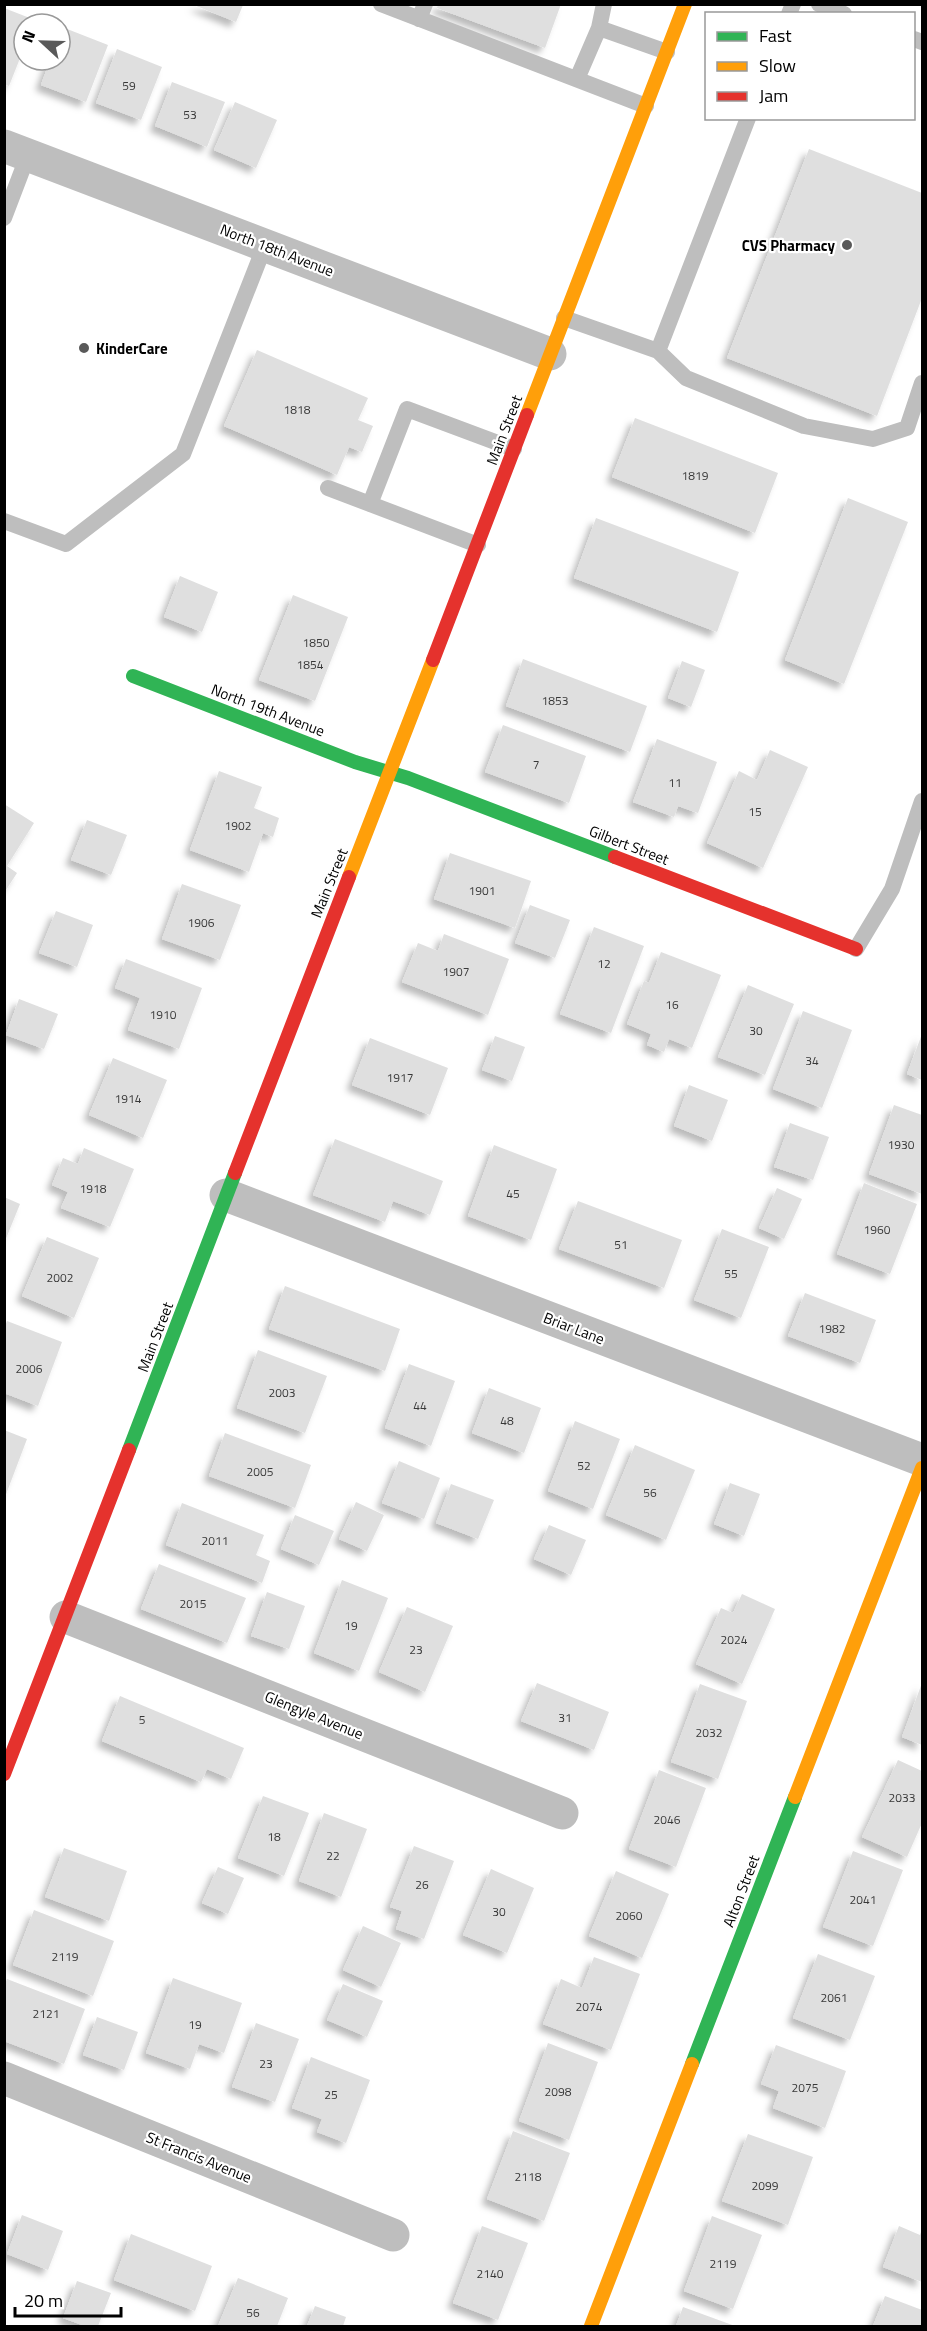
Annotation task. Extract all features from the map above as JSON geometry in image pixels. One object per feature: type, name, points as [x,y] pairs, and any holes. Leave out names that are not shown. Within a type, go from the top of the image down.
[{"type":"street","name":"Main Street","points":[[4,1774],[686,4]]},
{"type":"street","name":"North 18th Avenue","points":[[16,150],[550,354]]},
{"type":"street","name":"North 19th Avenue","points":[[133,676],[355,762],[390,773]]},
{"type":"street","name":"Gilbert Street","points":[[390,773],[856,949]]},
{"type":"street","name":"Briar Lane","points":[[226,1195],[922,1460]]},
{"type":"street","name":"Alton Street","points":[[591,2326],[922,1468]]},
{"type":"street","name":"Glengyle Avenue","points":[[66,1617],[562,1813]]},
{"type":"street","name":"St Francis Avenue","points":[[4,2078],[393,2235]]},
{"type":"lane","points":[[381,4],[422,12],[577,79],[646,106]]},
{"type":"lane","points":[[577,79],[599,28],[604,4]]},
{"type":"lane","points":[[819,4],[839,12]]},
{"type":"lane","points":[[599,28],[667,52]]},
{"type":"lane","points":[[658,351],[747,120]]},
{"type":"lane","points":[[4,218],[16,150]]},
{"type":"lane","points":[[4,521],[66,544],[183,454],[264,245]]},
{"type":"lane","points":[[564,318],[658,351],[686,378],[804,426],[873,439],[907,428],[922,383]]},
{"type":"lane","points":[[370,504],[407,409],[514,449]]},
{"type":"lane","points":[[328,488],[478,545]]},
{"type":"lane","points":[[856,949],[892,889],[922,801]]},
{"type":"building","points":[[438,4],[561,4],[545,48],[437,8]]},
{"type":"building","points":[[194,5],[243,5],[236,22]]},
{"type":"building","points":[[4,8],[14,12],[12,12],[12,72],[15,72],[9,86],[4,84]]},
{"type":"building","points":[[72,31],[108,45],[86,102],[41,85],[46,72],[72,72]]},
{"type":"building","points":[[117,49],[162,67],[141,120],[96,103]]},
{"type":"building","points":[[172,82],[225,102],[207,147],[155,126]]},
{"type":"building","points":[[235,102],[277,120],[256,168],[214,150]]},
{"type":"building","name":"CVS Pharmacy","points":[[809,149],[922,193],[922,298],[877,416],[727,358]]},
{"type":"building","points":[[257,350],[368,398],[358,420],[373,426],[362,452],[349,447],[337,475],[224,426]]},
{"type":"building","points":[[635,418],[778,473],[755,533],[612,477]]},
{"type":"building","points":[[848,498],[908,522],[844,684],[785,660]]},
{"type":"building","points":[[596,518],[739,572],[717,632],[574,578]]},
{"type":"building","points":[[180,576],[218,592],[202,632],[164,617]]},
{"type":"building","points":[[293,595],[348,617],[315,701],[259,680]]},
{"type":"building","points":[[523,659],[647,706],[630,752],[506,706]]},
{"type":"building","points":[[682,661],[705,670],[691,707],[668,698]]},
{"type":"building","points":[[503,725],[586,756],[569,803],[485,772]]},
{"type":"building","points":[[657,739],[717,762],[698,813],[678,806],[674,817],[633,802]]},
{"type":"building","points":[[770,750],[808,767],[763,868],[707,843],[739,771],[757,780]]},
{"type":"building","points":[[219,771],[262,787],[254,808],[279,818],[273,837],[263,833],[249,872],[190,850]]},
{"type":"building","points":[[4,804],[34,823],[7,866],[17,873],[4,893]]},
{"type":"building","points":[[87,820],[127,835],[111,875],[71,860]]},
{"type":"building","points":[[450,853],[531,881],[515,928],[434,899]]},
{"type":"building","points":[[182,884],[241,905],[220,960],[162,939]]},
{"type":"building","points":[[530,905],[570,920],[555,958],[515,943]]},
{"type":"building","points":[[56,911],[93,925],[77,967],[39,953]]},
{"type":"building","points":[[594,927],[644,946],[611,1033],[560,1014]]},
{"type":"building","points":[[444,934],[509,959],[488,1015],[402,982],[418,943],[438,951]]},
{"type":"building","points":[[661,952],[721,975],[692,1048],[669,1039],[664,1052],[647,1045],[651,1034],[627,1024],[644,981],[649,983]]},
{"type":"building","points":[[126,959],[202,988],[179,1049],[128,1030],[140,998],[115,988]]},
{"type":"building","points":[[748,985],[794,1004],[765,1075],[718,1057]]},
{"type":"building","points":[[19,999],[58,1014],[44,1049],[6,1035]]},
{"type":"building","points":[[803,1011],[852,1030],[822,1108],[773,1089]]},
{"type":"building","points":[[922,1034],[922,1080],[907,1074]]},
{"type":"building","points":[[495,1036],[525,1047],[512,1081],[482,1070]]},
{"type":"building","points":[[370,1038],[448,1068],[430,1115],[352,1085]]},
{"type":"building","points":[[113,1058],[167,1080],[143,1138],[89,1115]]},
{"type":"building","points":[[689,1085],[728,1100],[712,1141],[674,1126]]},
{"type":"building","points":[[894,1105],[922,1115],[922,1194],[869,1174]]},
{"type":"building","points":[[790,1123],[829,1137],[813,1180],[774,1167]]},
{"type":"building","points":[[335,1139],[443,1181],[430,1215],[393,1201],[385,1222],[313,1195]]},
{"type":"building","points":[[494,1145],[557,1169],[531,1240],[468,1216]]},
{"type":"building","points":[[84,1148],[134,1169],[110,1227],[61,1208],[68,1192],[52,1185],[63,1158],[78,1164]]},
{"type":"building","points":[[864,1183],[917,1204],[890,1274],[837,1254]]},
{"type":"building","points":[[777,1188],[802,1199],[784,1239],[759,1228]]},
{"type":"building","points":[[4,1197],[20,1204],[5,1241],[4,1241]]},
{"type":"building","points":[[578,1201],[682,1240],[664,1288],[559,1249]]},
{"type":"building","points":[[722,1229],[769,1247],[741,1318],[694,1300]]},
{"type":"building","points":[[47,1237],[99,1258],[74,1318],[22,1296]]},
{"type":"building","points":[[285,1286],[400,1329],[385,1371],[269,1329]]},
{"type":"building","points":[[805,1293],[876,1320],[860,1363],[788,1336]]},
{"type":"building","points":[[7,1321],[62,1342],[38,1406],[4,1393],[4,1329]]},
{"type":"building","points":[[258,1350],[327,1376],[305,1433],[237,1408]]},
{"type":"building","points":[[409,1364],[455,1381],[431,1446],[385,1428]]},
{"type":"building","points":[[489,1388],[541,1408],[524,1453],[472,1433]]},
{"type":"building","points":[[575,1421],[620,1439],[593,1509],[548,1491]]},
{"type":"building","points":[[4,1430],[27,1439],[5,1497],[4,1497]]},
{"type":"building","points":[[225,1433],[311,1465],[295,1508],[209,1476]]},
{"type":"building","points":[[635,1445],[695,1470],[666,1540],[606,1515]]},
{"type":"building","points":[[399,1461],[440,1478],[424,1519],[382,1503]]},
{"type":"building","points":[[730,1483],[760,1494],[744,1536],[714,1524]]},
{"type":"building","points":[[451,1484],[494,1500],[478,1539],[436,1523]]},
{"type":"building","points":[[356,1502],[384,1515],[367,1551],[339,1539]]},
{"type":"building","points":[[182,1503],[264,1535],[256,1555],[270,1561],[262,1583],[166,1545]]},
{"type":"building","points":[[295,1515],[334,1531],[319,1565],[281,1549]]},
{"type":"building","points":[[549,1525],[586,1540],[571,1575],[534,1559]]},
{"type":"building","points":[[159,1564],[246,1598],[227,1643],[141,1609]]},
{"type":"building","points":[[342,1580],[388,1598],[359,1671],[314,1653]]},
{"type":"building","points":[[267,1592],[305,1606],[289,1649],[251,1636]]},
{"type":"building","points":[[742,1594],[775,1609],[742,1684],[696,1664],[721,1608],[733,1613]]},
{"type":"building","points":[[407,1607],[453,1626],[425,1692],[379,1672]]},
{"type":"building","points":[[537,1683],[609,1712],[594,1750],[521,1721]]},
{"type":"building","points":[[922,1683],[922,1745],[902,1737]]},
{"type":"building","points":[[700,1684],[747,1701],[718,1779],[671,1762]]},
{"type":"building","points":[[120,1696],[244,1748],[231,1779],[207,1769],[201,1782],[102,1741]]},
{"type":"building","points":[[898,1760],[922,1771],[922,1823],[907,1857],[862,1837]]},
{"type":"building","points":[[659,1770],[706,1788],[676,1867],[629,1849]]},
{"type":"building","points":[[263,1796],[309,1813],[284,1876],[238,1858]]},
{"type":"building","points":[[324,1813],[367,1829],[341,1897],[299,1881]]},
{"type":"building","points":[[414,1846],[454,1861],[424,1939],[396,1929],[402,1911],[390,1907]]},
{"type":"building","points":[[64,1848],[127,1871],[109,1921],[45,1897]]},
{"type":"building","points":[[853,1851],[903,1870],[873,1946],[823,1927]]},
{"type":"building","points":[[218,1867],[244,1878],[228,1914],[202,1903]]},
{"type":"building","points":[[491,1869],[534,1888],[507,1953],[463,1935]]},
{"type":"building","points":[[616,1871],[669,1894],[642,1958],[589,1936]]},
{"type":"building","points":[[34,1910],[114,1941],[93,1996],[13,1965]]},
{"type":"building","points":[[363,1926],[401,1943],[381,1987],[343,1970]]},
{"type":"building","points":[[818,1954],[875,1976],[850,2040],[793,2018]]},
{"type":"building","points":[[594,1957],[640,1974],[611,2050],[543,2024],[561,1979],[582,1988]]},
{"type":"building","points":[[173,1978],[242,2003],[224,2053],[199,2044],[190,2069],[146,2053]]},
{"type":"building","points":[[7,1979],[85,2009],[64,2064],[4,2041],[4,1985]]},
{"type":"building","points":[[343,1984],[383,2001],[367,2037],[327,2020]]},
{"type":"building","points":[[97,2017],[138,2032],[124,2070],[83,2055]]},
{"type":"building","points":[[256,2023],[299,2039],[275,2102],[232,2087]]},
{"type":"building","points":[[548,2043],[598,2062],[569,2140],[519,2121]]},
{"type":"building","points":[[776,2045],[846,2071],[825,2128],[773,2108],[779,2091],[761,2084]]},
{"type":"building","points":[[311,2057],[370,2080],[346,2143],[317,2132],[322,2119],[292,2108]]},
{"type":"building","points":[[513,2131],[570,2153],[544,2221],[487,2199]]},
{"type":"building","points":[[748,2134],[813,2157],[788,2225],[722,2201]]},
{"type":"building","points":[[22,2215],[63,2231],[48,2270],[7,2254]]},
{"type":"building","points":[[712,2216],[762,2235],[733,2309],[684,2291]]},
{"type":"building","points":[[482,2226],[528,2243],[498,2320],[453,2303]]},
{"type":"building","points":[[899,2226],[920,2235],[922,2229],[922,2282],[883,2267]]},
{"type":"building","points":[[131,2234],[212,2266],[195,2311],[114,2280]]},
{"type":"building","points":[[238,2278],[288,2298],[277,2326],[218,2326]]},
{"type":"building","points":[[77,2281],[111,2293],[98,2326],[85,2326],[63,2318]]},
{"type":"building","points":[[885,2296],[922,2310],[922,2326],[873,2326]]},
{"type":"building","points":[[315,2306],[346,2317],[343,2326],[307,2326]]},
{"type":"building","points":[[683,2307],[735,2326],[676,2326]]},
{"type":"traffic: fast","points":[[133,676],[355,762],[408,778],[615,857]]},
{"type":"traffic: fast","points":[[129,1450],[235,1173]]},
{"type":"traffic: fast","points":[[692,2064],[795,1797]]},
{"type":"traffic: slow","points":[[527,415],[685,4]]},
{"type":"traffic: slow","points":[[349,877],[433,660]]},
{"type":"traffic: slow","points":[[795,1797],[922,1468]]},
{"type":"traffic: slow","points":[[591,2326],[692,2064]]},
{"type":"traffic: jam","points":[[433,660],[527,415]]},
{"type":"traffic: jam","points":[[615,857],[856,949]]},
{"type":"traffic: jam","points":[[235,1173],[349,877]]},
{"type":"traffic: jam","points":[[4,1774],[129,1450]]},
{"type":"place","name":"CVS Pharmacy","points":[[847,245]]},
{"type":"place","name":"KinderCare","points":[[84,348]]}]
